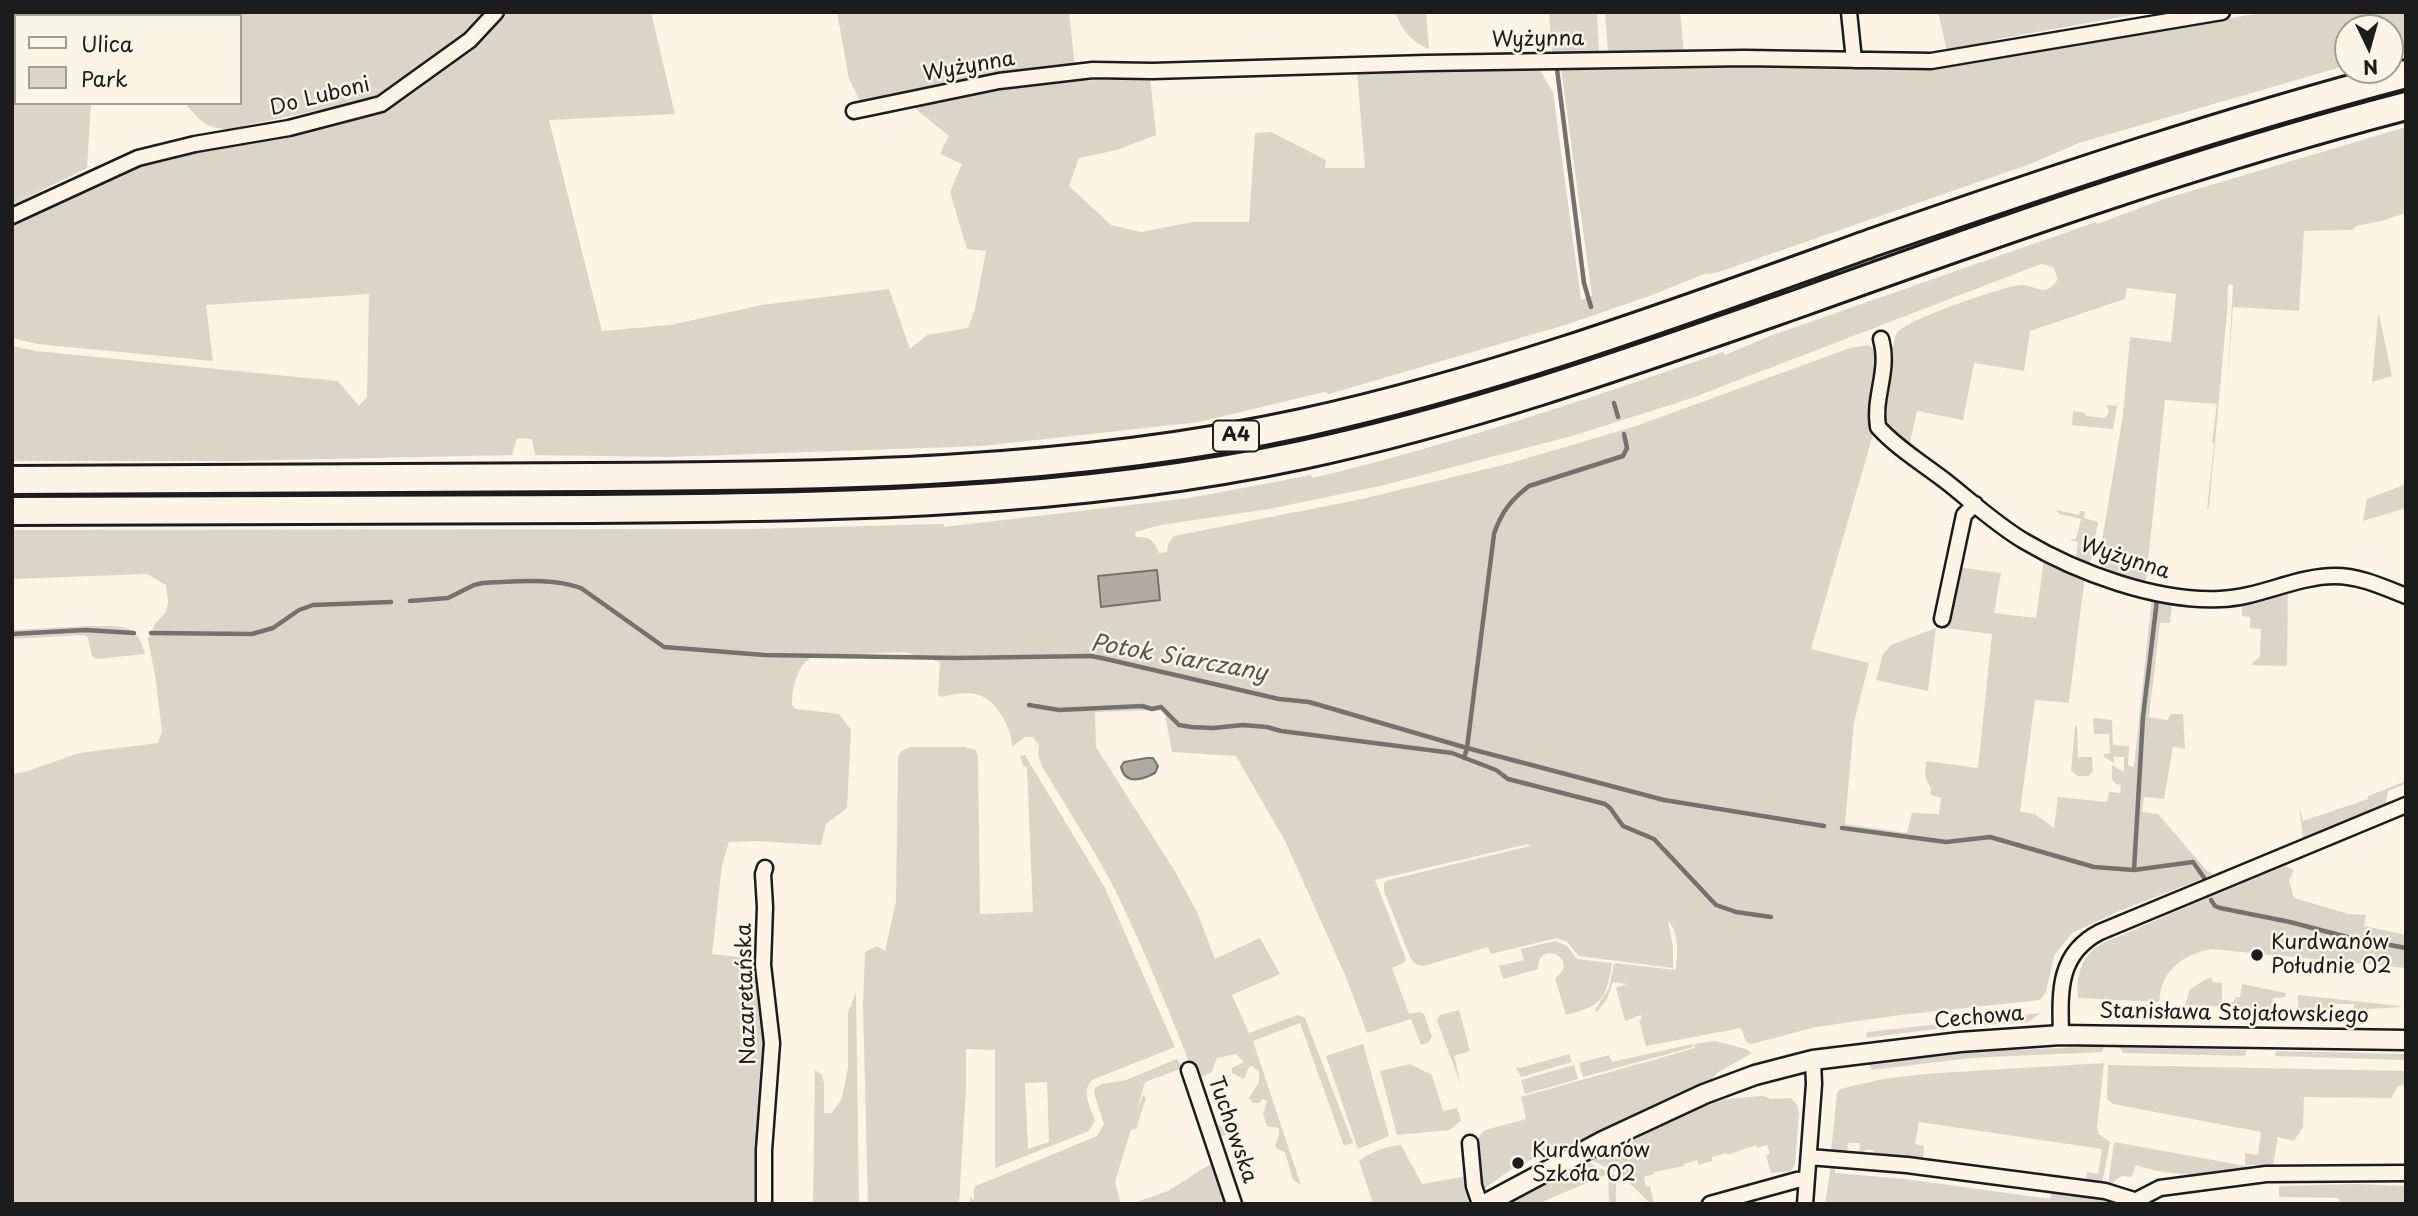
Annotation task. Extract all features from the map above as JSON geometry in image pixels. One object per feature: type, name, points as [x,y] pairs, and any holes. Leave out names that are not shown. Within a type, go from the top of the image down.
[{"type":"highway","name":"A4","points":[[12,480],[837,475],[1066,461],[1207,441],[1369,408],[1487,375],[2116,159],[2274,110],[2406,74]]},
{"type":"highway","name":"A4","points":[[12,511],[843,506],[1018,496],[1168,480],[1305,455],[1464,415],[1652,355],[2123,190],[2285,139],[2406,106]]},
{"type":"street","name":"Do Luboni","points":[[12,216],[138,158],[195,144],[289,128],[381,104],[470,40],[496,12]]},
{"type":"street","points":[[1849,12],[1854,60]]},
{"type":"street","name":"Wyżynna","points":[[854,111],[999,81],[1093,70],[1745,58],[1931,61],[2222,12]]},
{"type":"street","name":"Wyżynna","points":[[1881,339],[1885,351],[1885,367],[1876,409],[1878,427],[1975,504],[2023,540],[2044,552],[2140,590],[2169,596],[2233,598],[2334,576],[2354,578],[2406,596]]},
{"type":"street","points":[[1942,619],[1964,515],[1975,504]]},
{"type":"street","points":[[2061,1035],[2064,974],[2074,951],[2084,941],[2406,805]]},
{"type":"street","name":"Nazaretańska","points":[[764,1204],[764,1150],[772,1043],[763,964],[765,868]]},
{"type":"street","name":"Stanisława Stojałowskiego","points":[[2061,1035],[2406,1040]]},
{"type":"street","name":"Cechowa","points":[[1483,1204],[1593,1145],[1704,1094],[1765,1071],[1813,1060],[1960,1042],[2061,1035]]},
{"type":"street","points":[[1805,1204],[1814,1084],[1813,1060]]},
{"type":"street","name":"Tuchowska","points":[[1189,1070],[1234,1204]]},
{"type":"street","points":[[1470,1143],[1474,1186],[1483,1204]]},
{"type":"street","points":[[1809,1157],[1907,1165],[2105,1191],[2132,1202],[2160,1188],[2266,1174],[2406,1172]]},
{"type":"street","points":[[1710,1204],[1807,1179]]},
{"type":"green space","points":[[12,12],[492,12],[468,37],[387,96],[228,129],[203,122],[187,105],[242,105],[242,14],[14,14],[14,105],[91,105],[87,168],[12,205]]},
{"type":"green space","points":[[502,12],[651,12],[675,114],[549,120],[602,331],[670,325],[762,305],[889,289],[910,349],[927,335],[968,328],[975,309],[986,251],[967,249],[950,192],[962,164],[940,154],[949,136],[911,105],[1011,85],[1150,77],[1156,135],[1117,150],[1079,158],[1069,186],[1111,225],[1141,232],[1193,222],[1249,222],[1255,133],[1271,132],[1326,160],[1325,168],[1365,168],[1357,71],[1538,67],[1553,92],[1581,300],[1592,296],[1561,69],[1687,62],[1937,68],[2266,12],[2406,12],[2406,49],[2404,14],[2334,14],[2334,69],[2079,143],[2030,164],[1716,273],[1704,274],[1568,324],[1329,394],[1324,392],[1199,422],[982,446],[666,457],[535,455],[532,439],[517,438],[512,455],[236,461],[12,461],[12,346],[36,351],[338,381],[359,406],[367,397],[369,294],[206,305],[213,361],[38,344],[12,338],[12,220],[140,163],[207,145],[347,120],[385,110],[403,94],[486,35]]},
{"type":"green space","points":[[837,12],[1069,12],[1075,67],[861,103],[849,79]]},
{"type":"green space","points":[[1395,12],[1426,12],[1429,49],[1408,35]]},
{"type":"green space","points":[[1549,12],[1597,12],[1599,54],[1552,54]]},
{"type":"green space","points":[[1605,12],[1680,12],[1684,53],[1608,54]]},
{"type":"green space","points":[[1938,12],[2149,12],[1998,39],[1947,51]]},
{"type":"green space","points":[[2406,127],[2406,213],[2356,226],[2352,230],[2304,231],[2299,311],[2233,307],[2227,391],[2233,286],[2228,286],[2209,507],[2207,510],[2217,404],[2165,400],[2146,581],[2141,582],[2098,565],[2123,415],[2130,337],[2171,342],[2176,294],[2127,288],[2125,299],[2030,331],[2024,371],[1974,363],[1963,420],[1917,411],[1909,447],[1884,424],[1883,412],[1897,333],[1934,313],[1995,291],[2021,285],[2045,290],[2058,279],[2053,267],[2041,264],[1689,399],[1572,436],[1380,486],[1269,509],[1161,525],[1135,532],[1136,537],[1151,540],[1159,553],[1167,552],[1168,544],[1174,536],[1362,499],[1511,463],[1636,426],[1850,348],[1869,345],[1877,352],[1878,370],[1870,409],[1874,431],[1811,649],[1869,663],[1854,722],[1845,824],[1907,833],[1912,813],[1939,814],[1941,798],[1930,795],[1931,789],[1925,776],[1926,761],[1978,768],[1992,634],[1944,628],[1957,567],[2001,573],[1994,613],[2036,618],[2044,559],[2012,542],[2015,540],[2085,576],[2069,703],[2035,700],[2020,812],[2035,814],[2054,828],[2058,797],[2107,802],[2109,792],[2120,793],[2121,785],[2112,779],[2112,765],[2124,772],[2124,757],[2114,757],[2114,763],[2104,757],[2104,754],[2110,753],[2109,734],[2094,734],[2093,718],[2112,720],[2113,745],[2129,746],[2128,765],[2134,767],[2152,597],[2172,604],[2170,623],[2160,623],[2149,717],[2167,720],[2171,714],[2183,714],[2185,749],[2173,747],[2164,799],[2144,797],[2142,812],[2158,814],[2212,875],[2117,912],[2072,933],[2054,956],[2046,992],[2040,1000],[1816,1027],[1752,1044],[1746,1042],[1741,1028],[1646,1046],[1639,1020],[1642,1019],[1641,1015],[1625,1021],[1616,988],[1627,984],[1613,982],[1607,999],[1597,1012],[1595,1010],[1609,988],[1614,963],[1676,970],[1676,938],[1668,921],[1673,947],[1673,968],[1579,956],[1567,942],[1557,938],[1491,954],[1488,947],[1424,966],[1415,964],[1384,891],[1384,883],[1530,846],[1528,844],[1375,880],[1406,959],[1392,968],[1409,1014],[1424,1014],[1432,1037],[1429,1042],[1421,1045],[1411,1019],[1367,1033],[1346,977],[1285,841],[1236,756],[1172,752],[1164,710],[1095,712],[1096,747],[1176,873],[1197,912],[1215,959],[1260,938],[1280,974],[1232,995],[1249,1033],[1298,1015],[1305,1018],[1353,1143],[1344,1146],[1300,1023],[1253,1041],[1301,1185],[1293,1180],[1285,1152],[1276,1148],[1279,1128],[1267,1126],[1263,1114],[1267,1101],[1263,1099],[1259,1103],[1253,1103],[1249,1098],[1259,1082],[1259,1071],[1249,1067],[1244,1079],[1232,1073],[1232,1068],[1244,1062],[1236,1054],[1217,1058],[1211,1073],[1200,1077],[1217,1124],[1231,1132],[1218,1138],[1128,917],[1096,856],[1042,766],[1038,754],[1039,745],[1033,737],[1025,737],[1012,747],[1002,716],[989,701],[968,693],[940,697],[940,662],[904,652],[813,656],[803,665],[796,677],[792,705],[796,709],[839,714],[851,730],[847,808],[826,824],[821,845],[729,842],[722,865],[712,954],[757,959],[767,1045],[759,1143],[756,1150],[759,1204],[12,1204],[12,774],[79,753],[158,743],[162,732],[148,639],[155,624],[166,612],[168,602],[166,585],[147,574],[12,579],[12,530],[752,529],[944,524],[944,527],[1190,498],[1311,475],[1312,478],[1468,436],[1723,352],[1725,355],[1770,336],[2164,199]]},
{"type":"green space","points":[[2378,315],[2392,376],[2372,382]]},
{"type":"green space","points":[[2107,405],[2117,406],[2113,429],[2072,425],[2073,411],[2085,413],[2086,416],[2105,418],[2109,412]]},
{"type":"green space","points":[[2406,484],[2406,508],[2363,521],[2367,499]]},
{"type":"green space","points":[[2056,510],[2079,515],[2080,511],[2085,511],[2084,518],[2098,522],[2090,564],[2076,558],[2078,542],[2069,540],[2076,539],[2081,519],[2059,514]]},
{"type":"green space","points":[[2288,592],[2287,666],[2250,665],[2260,657],[2261,629],[2250,628],[2250,617],[2242,616],[2242,606],[2261,601],[2262,597]]},
{"type":"green space","points":[[117,626],[131,630],[137,635],[145,654],[96,659],[92,656],[85,635],[12,639],[12,630]]},
{"type":"green space","points":[[1936,628],[1928,691],[1876,680],[1883,654],[1891,645]]},
{"type":"green space","points":[[2077,724],[2078,757],[2092,757],[2093,771],[2089,776],[2078,776],[2071,771]]},
{"type":"green space","points":[[911,747],[965,747],[975,750],[978,756],[980,914],[1033,912],[1027,768],[1020,756],[1025,755],[1105,888],[1175,1047],[1092,1080],[1087,1094],[1095,1120],[1089,1131],[995,1168],[995,1050],[966,1049],[959,1204],[868,1204],[863,1005],[865,952],[877,946],[885,951],[896,901],[898,758],[901,751]],"holes":[[[1047,1082],[1049,1142],[1028,1149],[1025,1083]]]},
{"type":"green space","points":[[2406,781],[2406,784],[2388,791],[2385,806],[2308,840],[2303,838],[2299,806],[2303,821],[2368,799],[2368,796]]},
{"type":"green space","points":[[2285,866],[2294,870],[2289,881],[2294,898],[2349,914],[2366,915],[2364,926],[2406,935],[2406,968],[2211,949],[2190,956],[2174,966],[2164,981],[2159,1002],[2078,998],[2077,986],[2081,968],[2086,958],[2099,945]]},
{"type":"green space","points":[[1555,941],[1567,946],[1577,959],[1612,963],[1607,986],[1600,1000],[1588,1008],[1566,1015],[1555,978],[1562,971],[1564,964],[1557,955],[1544,954],[1538,969],[1503,979],[1499,966],[1524,960],[1521,949]]},
{"type":"green space","points":[[2208,978],[2222,983],[2222,1001],[2234,1002],[2235,997],[2240,997],[2242,984],[2286,993],[2285,997],[2273,998],[2272,1009],[2185,1005],[2190,989]]},
{"type":"green space","points":[[856,992],[859,1204],[813,1204],[815,1070],[822,1075],[824,1083],[824,1113],[832,1113],[842,1098],[848,1068],[848,1013]]},
{"type":"green space","points":[[2298,995],[2401,1007],[2354,1010],[2354,1004],[2334,1004],[2334,1009],[2298,1009]]},
{"type":"green space","points":[[1459,1010],[1470,1051],[1454,1056],[1461,1085],[1437,1021],[1440,1015]]},
{"type":"green space","points":[[2041,1013],[2028,1022],[1951,1027],[1866,1038],[1867,1032]]},
{"type":"green space","points":[[1715,1041],[1752,1053],[1717,1073],[1708,1083],[1571,1149],[1570,1146],[1525,1162],[1522,1158],[1511,1164],[1513,1168],[1481,1191],[1476,1159],[1477,1142],[1485,1130],[1526,1119],[1521,1097],[1695,1048],[1694,1044]]},
{"type":"green space","points":[[1363,1044],[1389,1136],[1358,1149],[1326,1056]]},
{"type":"green space","points":[[1692,1044],[1693,1047],[1583,1077],[1579,1063],[1609,1055],[1612,1062]]},
{"type":"green space","points":[[2104,1046],[2102,1052],[1971,1058],[1872,1070],[1869,1064],[1984,1051]]},
{"type":"green space","points":[[2119,1047],[2246,1050],[2245,1056],[2123,1053]]},
{"type":"green space","points":[[2276,1051],[2406,1054],[2406,1060],[2275,1056]]},
{"type":"green space","points":[[1569,1054],[1572,1062],[1521,1077],[1516,1067],[1520,1068]]},
{"type":"green space","points":[[1177,1059],[1183,1068],[1145,1082],[1136,1114],[1143,1095],[1146,1098],[1136,1129],[1131,1130],[1115,1182],[1121,1204],[970,1204],[970,1195],[974,1199],[976,1186],[1097,1136],[1104,1124],[1094,1093],[1095,1088],[1102,1084],[1126,1080]]},
{"type":"green space","points":[[2104,1063],[2097,1128],[2099,1134],[2110,1142],[2102,1184],[2085,1182],[2087,1172],[2098,1174],[2102,1149],[1919,1122],[1915,1144],[1924,1146],[1923,1160],[1874,1155],[1873,1150],[1865,1150],[1864,1155],[1859,1154],[1860,1143],[1848,1143],[1847,1153],[1831,1151],[1837,1093],[1840,1089],[1883,1079],[1924,1074]]},
{"type":"green space","points":[[1410,1064],[1432,1075],[1443,1111],[1457,1108],[1461,1120],[1450,1130],[1397,1135],[1380,1071]]},
{"type":"green space","points":[[1574,1065],[1578,1079],[1525,1094],[1521,1080]]},
{"type":"green space","points":[[2108,1065],[2406,1071],[2406,1085],[2398,1086],[2391,1098],[2304,1097],[2303,1127],[2294,1141],[2278,1137],[2273,1165],[2245,1165],[2245,1153],[2258,1155],[2261,1132],[2113,1104],[2107,1099]]},
{"type":"green space","points":[[1763,1096],[1771,1099],[1791,1098],[1797,1105],[1799,1113],[1795,1165],[1791,1171],[1771,1173],[1766,1156],[1770,1154],[1767,1145],[1757,1148],[1756,1145],[1712,1157],[1712,1161],[1699,1165],[1697,1160],[1644,1177],[1646,1187],[1650,1186],[1654,1204],[1651,1204],[1620,1174],[1591,1160],[1702,1107],[1725,1099]]},
{"type":"green space","points":[[2114,1142],[2269,1168],[2219,1174],[2185,1174],[2136,1165],[2131,1177],[2122,1176],[2108,1186]]},
{"type":"green space","points":[[1401,1145],[1422,1184],[1468,1176],[1468,1202],[1373,1204],[1359,1161],[1379,1150]]},
{"type":"green space","points":[[1215,1161],[1231,1204],[1131,1204],[1168,1191]]},
{"type":"green space","points":[[1587,1162],[1616,1176],[1616,1204],[1609,1204],[1608,1174],[1537,1204],[1506,1204]]},
{"type":"green space","points":[[1831,1165],[1835,1165],[1835,1173],[1905,1179],[2050,1199],[2052,1191],[2111,1199],[2112,1204],[1825,1204]]},
{"type":"green space","points":[[2279,1186],[2406,1186],[2406,1204],[2340,1204],[2339,1198],[2279,1197]]},
{"type":"shaded area","points":[[1157,570],[1160,600],[1101,607],[1098,576]]},
{"type":"shaded area","points":[[1153,758],[1158,766],[1155,773],[1145,778],[1126,777],[1121,767],[1124,762]]},
{"type":"waterway","points":[[1557,69],[1584,283],[1591,307]]},
{"type":"waterway","points":[[1614,403],[1618,417]]},
{"type":"waterway","points":[[1464,758],[1494,534],[1500,519],[1512,501],[1529,486],[1623,456],[1627,448],[1624,434]]},
{"type":"waterway","name":"Potok Siarczany","points":[[410,601],[448,598],[483,583],[545,581],[581,588],[664,647],[764,655],[958,658],[1091,656],[1279,699],[1309,702],[1467,748],[1664,800],[1824,826]]},
{"type":"waterway","points":[[2134,870],[2143,717],[2157,600]]},
{"type":"waterway","name":"Potok Siarczany","points":[[151,633],[252,634],[273,628],[299,610],[313,605],[391,602]]},
{"type":"waterway","name":"Potok Siarczany","points":[[12,634],[85,630],[134,633]]},
{"type":"waterway","points":[[1029,705],[1059,710],[1161,707],[1179,725],[1191,727],[1267,727],[1452,753],[1496,770],[1508,779],[1605,804],[1623,826],[1654,839],[1716,905],[1736,912],[1771,917]]},
{"type":"waterway","name":"Potok Siarczany","points":[[1842,828],[1946,842],[1990,837],[2094,867],[2134,870],[2193,862],[2205,879]]},
{"type":"waterway","name":"Potok Siarczany","points":[[2211,900],[2220,908],[2406,948]]},
{"type":"place","name":"Kurdwanów Południe 02","points":[[2257,955]]},
{"type":"place","name":"Kurdwanów Szkoła 02","points":[[1518,1163]]}]
